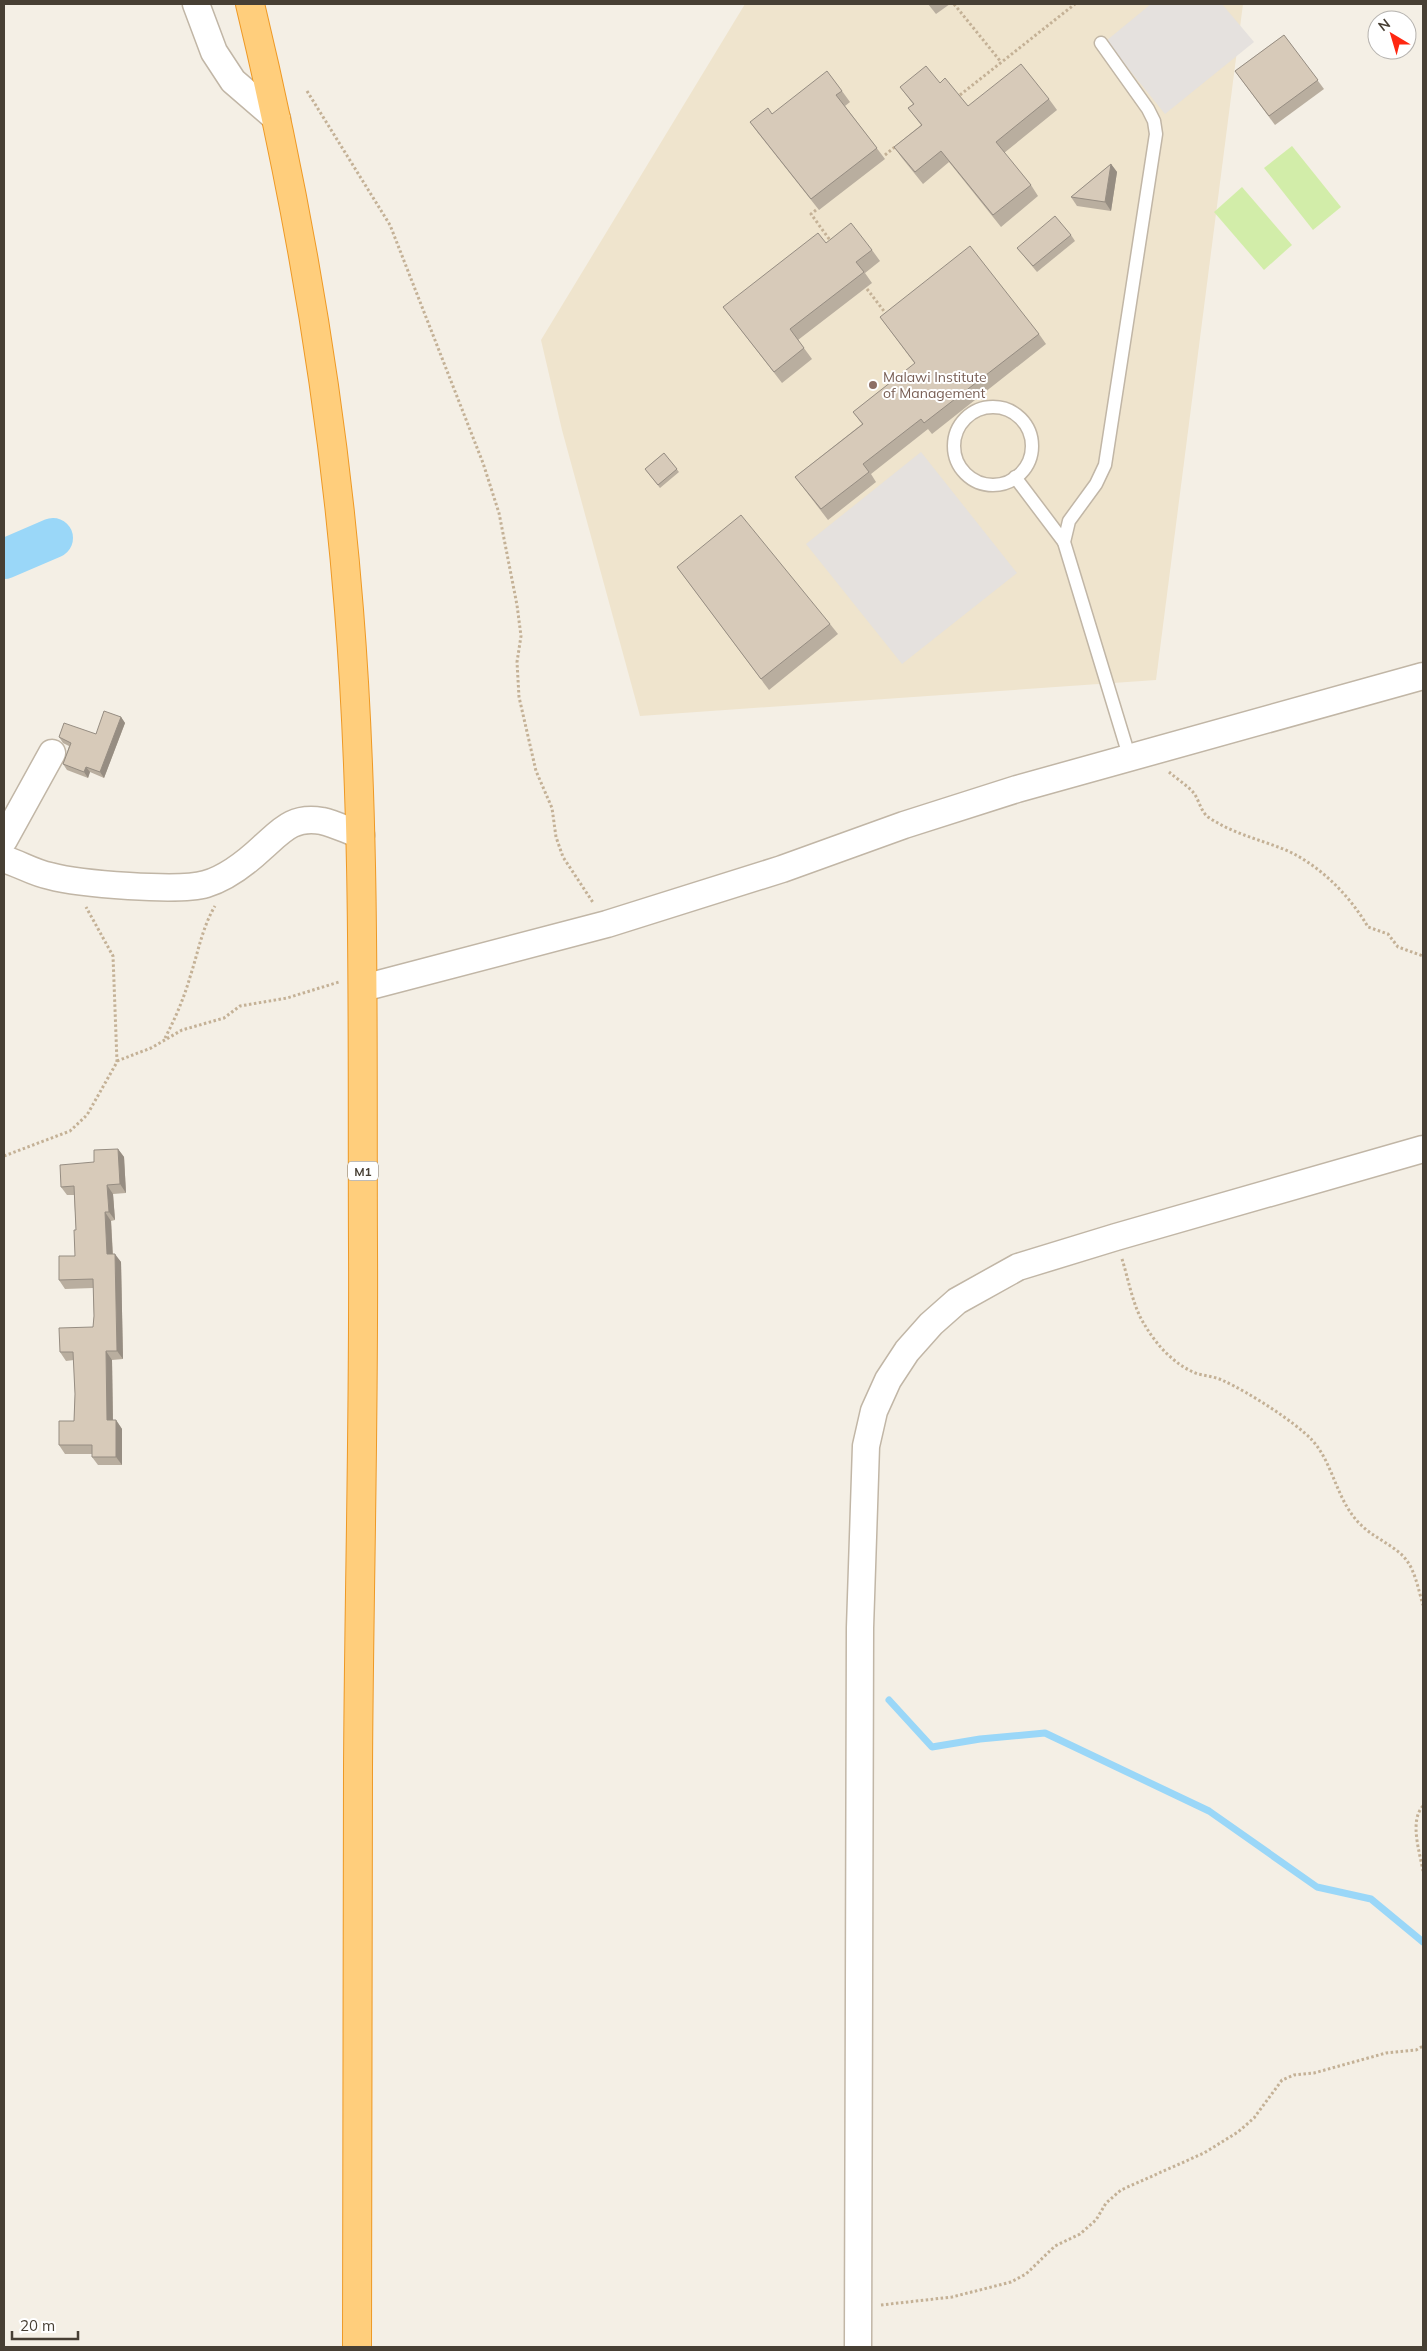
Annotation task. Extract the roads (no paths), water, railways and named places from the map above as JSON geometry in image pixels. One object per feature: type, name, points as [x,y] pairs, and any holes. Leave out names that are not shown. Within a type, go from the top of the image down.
[{"type":"highway","name":"M1","points":[[250,4],[277,119],[303,247],[335,462],[349,612],[361,835],[363,980],[357,2347]]},
{"type":"street","points":[[196,4],[214,52],[233,81],[277,119]]},
{"type":"street","points":[[363,980],[606,924],[782,869],[904,825],[1017,789],[1423,676]]},
{"type":"street","points":[[4,840],[52,753]]},
{"type":"street","points":[[4,859],[59,878],[177,888],[206,884],[239,868],[264,847],[275,834],[290,824],[305,820],[323,821],[361,835]]},
{"type":"street","points":[[858,2347],[860,1628],[866,1446],[874,1411],[888,1380],[907,1351],[931,1324],[957,1301],[1018,1267],[1423,1149]]},
{"type":"lane","points":[[1064,542],[1069,521],[1096,484],[1105,465],[1156,134],[1154,121],[1148,109],[1100,43]]},
{"type":"lane","points":[[988,407],[1007,408],[1018,415],[1026,424],[1031,436],[1031,454],[1023,471],[1015,477],[1001,484],[987,485],[974,481],[964,473],[956,462],[953,448],[955,435],[961,423],[970,413],[988,407]]},
{"type":"lane","points":[[1015,477],[1064,542],[1130,759]]},
{"type":"waterway","points":[[4,559],[53,538]]},
{"type":"waterway","points":[[889,1700],[932,1747],[980,1739],[1045,1733],[1209,1811],[1317,1887],[1371,1899],[1423,1942]]},
{"type":"place","name":"Malawi Institute of Management","points":[[873,385]]}]
